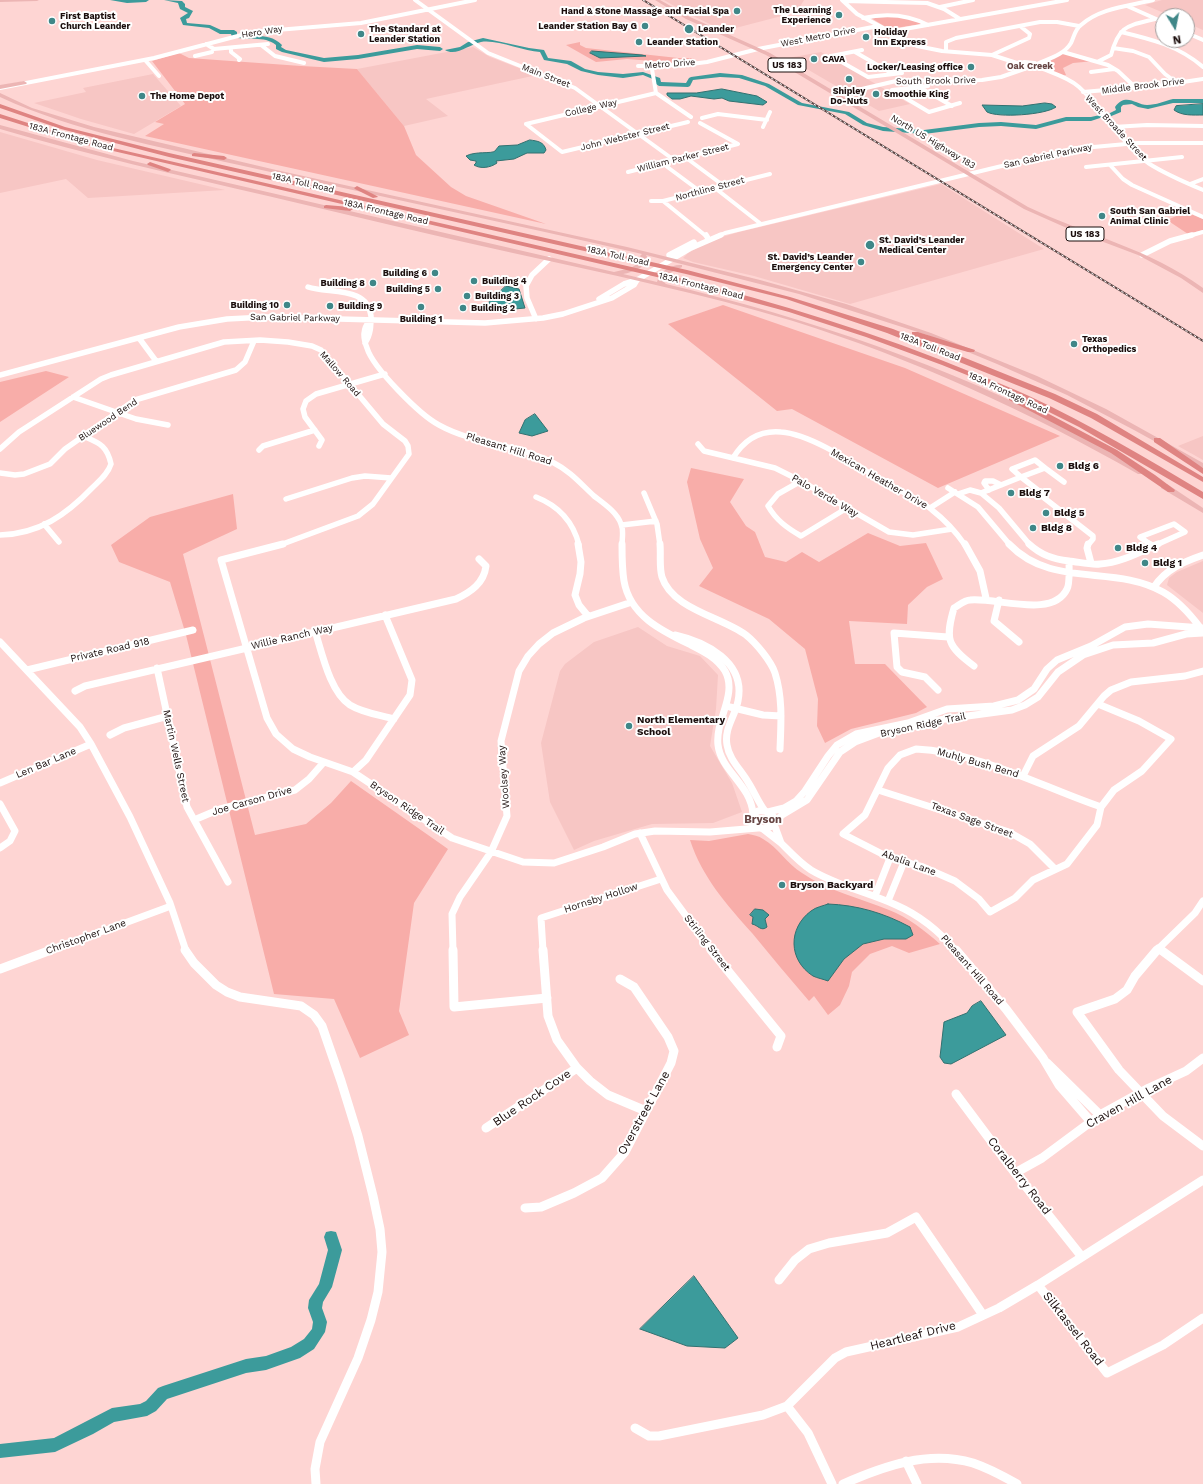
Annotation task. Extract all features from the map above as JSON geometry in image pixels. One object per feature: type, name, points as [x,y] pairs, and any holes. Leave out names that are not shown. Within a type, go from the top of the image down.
[{"type":"highway","points":[[0,105],[101,135],[175,152],[224,158]]},
{"type":"highway","name":"183A Toll Road","points":[[0,105],[63,128],[125,144],[380,203],[632,258],[788,298],[890,331],[1052,396],[1094,416],[1203,480]]},
{"type":"highway","name":"183A Toll Road","points":[[0,116],[85,143],[704,286],[780,307],[866,334],[926,355],[1040,403],[1109,440],[1203,496]]},
{"type":"highway","points":[[16,122],[55,138],[96,150],[137,159],[168,170]]},
{"type":"highway","points":[[357,188],[372,196],[560,240],[569,245]]},
{"type":"highway","points":[[326,207],[353,210],[536,251],[559,253]]},
{"type":"highway","points":[[800,302],[828,307],[971,350]]},
{"type":"highway","points":[[866,334],[989,387],[1084,434],[1130,461],[1171,490]]},
{"type":"highway","points":[[1156,440],[1203,472]]},
{"type":"main road","points":[[0,1],[37,0]]},
{"type":"main road","name":"North US Highway 183","points":[[657,0],[691,20],[758,49],[1026,208],[1051,220],[1142,255],[1173,270],[1203,291]]},
{"type":"main road","points":[[0,87],[24,83]]},
{"type":"main road","points":[[7,98],[9,91],[17,88]]},
{"type":"main road","name":"183A Frontage Road","points":[[0,96],[30,109],[92,128],[636,251],[770,283],[846,306],[971,350],[1073,396],[1203,466]]},
{"type":"main road","name":"183A Frontage Road","points":[[0,127],[93,154],[606,271],[793,320],[860,342],[922,365],[982,390],[1054,424],[1171,490],[1203,511]]},
{"type":"main road","points":[[606,271],[626,272],[644,262],[645,258],[636,251]]},
{"type":"main road","points":[[665,286],[660,281],[662,275],[675,267],[694,265]]},
{"type":"street","name":"Main Street","points":[[415,0],[475,46],[502,60],[561,81],[575,88],[674,160]]},
{"type":"street","name":"Hero Way","points":[[24,83],[145,60],[240,35],[277,29],[352,24],[475,0]]},
{"type":"street","points":[[954,0],[959,2]]},
{"type":"street","points":[[940,7],[973,0]]},
{"type":"street","points":[[888,32],[1067,0]]},
{"type":"street","points":[[1022,64],[1027,68],[1063,52],[1070,46],[1079,26],[1098,14],[1153,0]]},
{"type":"street","points":[[842,1],[906,1],[927,3],[940,7],[960,19]]},
{"type":"street","points":[[842,1],[863,18],[917,46],[946,51],[992,55],[1022,64],[1036,65]]},
{"type":"street","points":[[1127,6],[1155,19]]},
{"type":"street","points":[[863,18],[882,15],[902,16],[916,18],[928,25]]},
{"type":"street","points":[[1098,61],[1111,55],[1121,32],[1135,24],[1155,19]]},
{"type":"street","points":[[946,51],[946,42],[951,39],[1020,26],[1048,22],[1079,26]]},
{"type":"street","name":"West Metro Drive","points":[[758,49],[878,26]]},
{"type":"street","points":[[992,55],[999,50],[1025,42],[1029,38],[1029,32],[1020,26]]},
{"type":"street","points":[[1121,32],[1165,43],[1191,56],[1203,67]]},
{"type":"street","points":[[206,44],[213,51],[211,53],[215,56]]},
{"type":"street","points":[[195,56],[213,51],[268,44]]},
{"type":"street","points":[[261,45],[267,53],[275,58],[304,63]]},
{"type":"street","points":[[1113,48],[1133,51],[1149,57],[1165,74],[1178,83]]},
{"type":"street","points":[[231,49],[231,52],[240,59],[239,60]]},
{"type":"street","name":"Metro Drive","points":[[638,66],[652,68],[683,65],[758,49]]},
{"type":"street","points":[[862,50],[831,56],[868,77],[902,73]]},
{"type":"street","points":[[855,52],[891,74],[904,88]]},
{"type":"street","points":[[1063,52],[1098,61],[1114,69],[1135,87]]},
{"type":"street","points":[[145,60],[159,76]]},
{"type":"street","points":[[651,61],[656,91],[691,117],[702,118],[718,114],[767,120]]},
{"type":"street","name":"South Brook Drive","points":[[1013,73],[1022,64]]},
{"type":"street","name":"West Broade Street","points":[[1036,65],[1071,81],[1083,92],[1128,143],[1147,162],[1163,172],[1203,190]]},
{"type":"street","name":"South Brook Drive","points":[[836,95],[896,81],[982,80],[1001,77],[1027,68]]},
{"type":"street","points":[[1091,72],[1114,69]]},
{"type":"street","name":"Hero Way","points":[[0,91],[50,79]]},
{"type":"street","name":"Middle Brook Drive","points":[[1083,92],[1108,91],[1203,79]]},
{"type":"street","points":[[928,86],[892,90],[930,112],[960,104]]},
{"type":"street","points":[[918,87],[952,106]]},
{"type":"street","name":"College Way","points":[[562,152],[526,124],[656,91]]},
{"type":"street","points":[[763,127],[770,112]]},
{"type":"street","points":[[688,122],[687,119],[691,117]]},
{"type":"street","points":[[700,123],[704,120],[702,118]]},
{"type":"street","name":"John Webster Street","points":[[562,152],[688,122],[700,123]]},
{"type":"street","name":"William Parker Street","points":[[628,172],[738,144],[700,123]]},
{"type":"street","points":[[1114,127],[1147,125],[1203,126]]},
{"type":"street","name":"San Gabriel Parkway","points":[[0,375],[185,326],[227,319],[266,317],[485,323],[536,319],[563,314],[612,298],[634,285],[637,280],[670,260],[677,258],[708,238],[757,224],[1072,149],[1128,143],[1203,143]]},
{"type":"street","points":[[685,157],[724,186]]},
{"type":"street","points":[[1086,167],[1110,166],[1182,157]]},
{"type":"street","points":[[662,163],[701,192]]},
{"type":"street","points":[[1110,166],[1129,184],[1203,217]]},
{"type":"street","name":"Northline Street","points":[[651,200],[663,201],[770,174]]},
{"type":"street","points":[[1190,184],[1203,179]]},
{"type":"street","points":[[713,188],[737,210],[757,224]]},
{"type":"street","points":[[713,188],[757,224]]},
{"type":"street","points":[[663,201],[708,238]]},
{"type":"street","points":[[1142,255],[1170,241],[1203,232]]},
{"type":"street","points":[[536,319],[525,292],[525,286],[528,279],[549,259]]},
{"type":"street","name":"Pleasant Hill Road","points":[[308,287],[318,290],[348,293],[358,296],[367,304],[372,325],[368,340],[365,343],[371,356],[417,411],[438,425],[461,434],[541,457],[561,467],[610,508],[622,525]]},
{"type":"street","points":[[139,338],[156,361]]},
{"type":"street","name":"Mallow Road","points":[[0,449],[19,432],[101,379],[156,361],[224,342],[254,341],[298,343],[315,346],[321,350],[383,424],[405,441],[408,446],[409,454],[373,504],[358,516],[272,548],[221,560]]},
{"type":"street","name":"Bluewood Bend","points":[[0,473],[15,475],[44,467],[83,436],[135,400],[218,377],[236,370],[245,362],[254,341]]},
{"type":"street","points":[[318,446],[322,440],[305,417],[303,409],[306,401],[316,394],[385,374]]},
{"type":"street","points":[[73,397],[136,419],[168,425]]},
{"type":"street","points":[[259,450],[263,446],[315,430]]},
{"type":"street","name":"Mexican Heather Drive","points":[[733,458],[739,448],[748,439],[762,433],[781,432],[809,439],[930,508],[945,519],[979,568],[986,598]]},
{"type":"street","points":[[0,535],[18,534],[60,516],[70,510],[105,474],[110,467],[110,461],[105,447],[83,436]]},
{"type":"street","name":"Palo Verde Way","points":[[698,444],[704,451],[775,468],[801,481],[889,532],[903,536],[917,536],[952,529]]},
{"type":"street","points":[[1064,482],[1035,460],[1012,469],[1039,491],[1043,497],[1093,536],[1094,539],[1088,543],[1090,563]]},
{"type":"street","points":[[981,493],[1045,468]]},
{"type":"street","points":[[286,499],[352,478],[365,476],[391,478]]},
{"type":"street","points":[[989,490],[984,483],[985,481],[990,479],[994,480],[1001,485]]},
{"type":"street","points":[[801,481],[778,492],[768,506],[772,516],[781,524],[801,536],[847,508]]},
{"type":"street","points":[[948,488],[980,508],[1010,545],[1026,559],[1046,568],[1071,573],[1141,582],[1154,587],[1170,595],[1178,602],[1202,630]]},
{"type":"street","points":[[930,508],[957,493],[968,489],[974,489],[999,508],[1030,545],[1042,554],[1055,559],[1090,563],[1112,562],[1152,546],[1185,532],[1174,524],[1140,537],[1152,546]]},
{"type":"street","points":[[644,493],[659,529],[661,576],[666,586],[678,599],[686,604],[746,635],[764,653],[773,666],[779,682],[781,716],[780,749]]},
{"type":"street","points":[[536,498],[544,500],[560,510],[575,529],[579,544],[580,574],[575,593],[579,606],[588,616]]},
{"type":"street","points":[[656,521],[622,525],[623,582],[625,589],[632,602],[645,619],[659,630],[706,653],[723,668],[730,686],[717,736],[718,748],[724,761],[743,787],[751,801],[752,824],[760,828],[768,828],[775,823],[774,816],[760,805],[749,783],[729,754],[726,739],[726,727],[738,701],[738,682],[733,671],[723,658],[705,644],[659,630]]},
{"type":"street","points":[[44,524],[59,542]]},
{"type":"street","points":[[1154,587],[1159,578],[1172,567],[1203,555]]},
{"type":"street","name":"Willie Ranch Way","points":[[75,691],[85,686],[157,668],[456,599],[468,593],[480,582],[486,571],[486,566],[479,559]]},
{"type":"street","name":"Bryson Ridge Trail","points":[[221,560],[267,718],[276,734],[293,749],[310,758],[353,772],[452,838],[523,862],[536,864],[554,863],[640,833],[655,831],[703,832],[760,828]]},
{"type":"street","points":[[974,666],[960,656],[952,647],[948,637],[948,620],[953,609],[963,602],[986,598],[1022,605],[1043,606],[1058,601],[1068,591],[1071,573],[1069,561]]},
{"type":"street","points":[[999,600],[995,616],[995,624],[1019,642]]},
{"type":"street","name":"Woolsey Way","points":[[547,998],[454,1007],[452,914],[460,897],[491,852],[507,816],[501,741],[519,671],[524,661],[540,644],[566,625],[588,616],[632,602]]},
{"type":"street","points":[[353,772],[366,760],[410,695],[412,680],[385,615]]},
{"type":"street","name":"Bryson Ridge Trail","points":[[766,811],[787,806],[804,794],[810,787],[830,753],[839,743],[856,734],[868,730],[909,723],[944,709],[997,706],[1021,699],[1033,691],[1046,669],[1052,663],[1066,655],[1094,645],[1112,632],[1126,627],[1154,624],[1202,630]]},
{"type":"street","name":"Private Road 918","points":[[27,670],[193,630]]},
{"type":"street","name":"Bryson Ridge Trail","points":[[775,823],[782,815],[807,800],[840,752],[855,742],[879,733],[908,728],[938,720],[1012,710],[1025,705],[1038,696],[1058,672],[1083,655],[1113,645],[1153,643],[1202,630]]},
{"type":"street","points":[[315,631],[333,681],[341,696],[350,704],[394,719]]},
{"type":"street","points":[[938,690],[924,677],[902,672],[896,667],[894,633],[948,637]]},
{"type":"street","points":[[0,642],[80,727],[91,744],[130,817],[171,906],[181,940],[189,955],[216,985],[227,992],[240,997],[289,1003],[300,1006],[318,1019],[322,1026],[355,1123],[379,1218],[382,1262],[378,1291],[362,1349],[350,1378],[320,1436],[314,1467],[316,1484]]},
{"type":"street","name":"Martin Wells Street","points":[[157,668],[187,807],[228,882]]},
{"type":"street","points":[[1023,776],[1033,756],[1079,726],[1111,690],[1131,682],[1185,676],[1203,671]]},
{"type":"street","points":[[1055,869],[1067,864],[1079,850],[1097,825],[1101,807],[1114,790],[1142,771],[1171,738],[1134,719],[1098,704]]},
{"type":"street","points":[[726,706],[763,714],[781,716]]},
{"type":"street","points":[[110,735],[124,728],[168,716]]},
{"type":"street","name":"Len Bar Lane","points":[[0,783],[91,744]]},
{"type":"street","name":"Muhly Bush Bend","points":[[843,834],[865,815],[888,768],[900,755],[916,750],[937,750],[1023,776],[1046,784],[1069,796],[1101,807]]},
{"type":"street","name":"Joe Carson Drive","points":[[194,820],[220,809],[295,790],[309,779],[324,762]]},
{"type":"street","name":"Texas Sage Street","points":[[878,790],[1009,832],[1030,844],[1055,869]]},
{"type":"street","points":[[0,804],[15,831],[10,842],[0,848]]},
{"type":"street","points":[[752,816],[758,811],[766,811]]},
{"type":"street","name":"Bryson Ridge Trail","points":[[724,830],[743,823],[752,816]]},
{"type":"street","name":"Pleasant Hill Road","points":[[775,823],[782,843]]},
{"type":"street","name":"Pleasant Hill Road","points":[[760,828],[782,843],[809,869],[840,885],[888,901],[920,918],[946,939],[1006,1009],[1043,1058],[1059,1085],[1091,1122]]},
{"type":"street","name":"Stirling Street","points":[[640,833],[667,890],[715,955],[781,1036],[777,1047]]},
{"type":"street","name":"Abalia Lane","points":[[843,834],[890,858],[923,867],[956,881],[979,899],[990,912],[1015,898],[1033,880],[1055,869]]},
{"type":"street","points":[[875,896],[890,858]]},
{"type":"street","points":[[888,901],[904,862]]},
{"type":"street","name":"Hornsby Hollow","points":[[547,998],[541,918],[661,879]]},
{"type":"street","points":[[1203,901],[1195,913],[1158,948],[1135,976],[1127,990],[1114,999],[1077,1012],[1107,1055],[1141,1093],[1163,1116],[1203,1146]]},
{"type":"street","name":"Christopher Lane","points":[[0,968],[171,906]]},
{"type":"street","points":[[1158,948],[1203,981]]},
{"type":"street","name":"Overstreet Lane","points":[[525,1208],[541,1207],[574,1193],[602,1178],[625,1152],[671,1062],[674,1051],[668,1037],[634,987],[620,979]]},
{"type":"street","points":[[547,998],[551,1027],[557,1040],[577,1068],[608,1095],[646,1111]]},
{"type":"street","name":"Pleasant Hill Road","points":[[1043,1058],[1100,1115]]},
{"type":"street","name":"Craven Hill Lane","points":[[1016,1173],[1042,1158],[1100,1115],[1186,1071],[1203,1058]]},
{"type":"street","name":"Blue Rock Cove","points":[[486,1128],[577,1068]]},
{"type":"street","name":"Coralberry Road","points":[[956,1094],[1082,1257]]},
{"type":"street","name":"Heartleaf Drive","points":[[635,1428],[649,1436],[660,1436],[763,1415],[787,1406],[835,1358],[846,1352],[958,1326],[999,1308],[1038,1285],[1203,1180]]},
{"type":"street","points":[[779,1280],[790,1265],[807,1250],[817,1246],[883,1234],[895,1230],[916,1217],[983,1315]]},
{"type":"street","name":"Silktassel Road","points":[[1038,1285],[1108,1373],[1163,1345],[1203,1318]]},
{"type":"street","points":[[787,1406],[798,1416],[817,1449],[832,1484]]},
{"type":"street","points":[[843,1484],[871,1471],[906,1461],[941,1457],[963,1460],[985,1467],[1017,1484]]},
{"type":"street","points":[[906,1461],[917,1484]]},
{"type":"shaded area","points":[[664,0],[804,0],[797,12],[724,31]]},
{"type":"shaded area","points":[[1162,0],[1203,0],[1203,30],[1195,26],[1195,8],[1155,8],[1155,9],[1145,5]]},
{"type":"shaded area","points":[[908,17],[921,24],[889,29],[871,18]]},
{"type":"shaded area","points":[[580,42],[580,45],[586,48],[678,58],[693,58],[696,60],[693,62],[677,63],[627,59],[596,62],[566,45]]},
{"type":"shaded area","points":[[473,47],[490,57],[537,75],[426,99],[448,116],[404,126],[357,69]]},
{"type":"shaded area","points":[[821,52],[910,104],[879,111],[788,58]]},
{"type":"shaded area","points":[[179,53],[189,58],[357,69],[404,126],[416,155],[451,187],[466,196],[546,224],[145,136],[164,124],[155,122],[185,104],[152,61]]},
{"type":"shaded area","points":[[1064,53],[1095,61],[1073,63],[1063,68],[1066,75],[1062,76],[1040,67],[1039,64]]},
{"type":"shaded area","name":"The Home Depot","points":[[153,74],[181,106],[134,134],[81,119],[34,103],[86,92],[83,88]]},
{"type":"shaded area","points":[[0,132],[97,160],[225,190],[88,198],[66,179],[0,193]]},
{"type":"shaded area","name":"St. David’s Leander Medical Center","points":[[941,184],[1044,249],[850,304],[754,276],[693,262],[683,258],[688,253],[712,240],[739,232]]},
{"type":"shaded area","points":[[1186,212],[1203,219],[1203,230],[1188,234],[1167,220]]},
{"type":"shaded area","points":[[723,305],[905,368],[1060,436],[938,488],[792,409],[777,411],[668,324]]},
{"type":"shaded area","points":[[46,371],[69,377],[0,422],[0,382]]},
{"type":"shaded area","points":[[1203,436],[1203,460],[1178,446]]},
{"type":"shaded area","points":[[691,468],[744,479],[730,502],[746,526],[755,532],[765,557],[786,562],[802,552],[819,562],[868,533],[900,546],[926,543],[943,579],[927,587],[908,605],[907,624],[849,621],[855,664],[885,664],[927,707],[916,713],[851,729],[825,743],[817,726],[818,699],[805,649],[769,619],[699,586],[713,568],[700,539],[687,482]]},
{"type":"shaded area","points":[[233,494],[237,529],[183,554],[255,835],[306,824],[331,803],[351,781],[448,849],[414,903],[399,1011],[409,1035],[360,1058],[334,999],[274,994],[186,635],[170,582],[119,562],[111,545],[150,517]]},
{"type":"shaded area","points":[[1203,561],[1203,613],[1167,585],[1169,578],[1177,572]]},
{"type":"shaded area","name":"North Elementary School","points":[[638,627],[667,646],[700,656],[718,675],[716,709],[710,746],[732,783],[742,812],[713,823],[652,824],[594,841],[574,850],[550,802],[541,743],[560,671],[565,664],[594,642]]},
{"type":"shaded area","points":[[748,834],[760,837],[768,842],[797,869],[822,885],[903,916],[940,944],[909,953],[892,946],[870,954],[852,972],[849,986],[840,1005],[828,1015],[814,996],[809,1001],[733,912],[708,878],[690,840],[709,841]]},
{"type":"water","points":[[592,51],[646,56],[600,58],[590,53]]},
{"type":"water","points":[[722,89],[757,96],[767,102],[763,105],[729,101],[722,98],[714,99],[691,96],[680,99],[672,99],[667,95],[667,93],[696,93]]},
{"type":"water","points":[[1045,103],[1052,104],[1056,107],[1032,114],[1001,115],[987,112],[982,105],[1022,106]]},
{"type":"water","points":[[1203,104],[1203,115],[1184,114],[1174,110],[1176,106]]},
{"type":"water","points":[[530,140],[538,141],[542,144],[546,150],[544,153],[527,153],[514,159],[496,161],[497,163],[494,165],[485,167],[474,165],[476,161],[470,160],[466,156],[470,154],[493,152],[499,146],[517,145]]},
{"type":"water","points":[[506,286],[519,289],[525,308],[493,311],[489,309],[489,302]]},
{"type":"water","points":[[535,414],[548,431],[532,436],[519,433],[525,420]]},
{"type":"water","points":[[828,904],[860,908],[880,914],[910,927],[913,935],[906,939],[884,939],[863,944],[844,959],[828,981],[813,976],[805,969],[795,953],[795,935],[803,918],[813,910]]},
{"type":"water","points":[[755,909],[763,910],[769,915],[765,919],[767,927],[761,929],[752,924],[753,917],[750,915]]},
{"type":"water","points":[[981,1001],[1006,1035],[951,1064],[944,1063],[940,1057],[944,1022],[967,1013],[972,1006]]},
{"type":"water","points":[[694,1276],[738,1338],[725,1348],[687,1346],[640,1329]]},
{"type":"waterway","points":[[113,0],[146,0]]},
{"type":"waterway","points":[[167,0],[180,2],[182,4],[182,8],[191,12],[187,17],[183,18],[185,24],[210,27],[220,32],[234,32],[234,36],[240,38],[268,38],[279,45],[278,48],[284,51],[324,60],[358,57],[417,47],[440,49]]},
{"type":"waterway","points":[[448,50],[461,49],[470,43],[483,40],[497,42],[529,50],[542,51],[546,59],[573,64],[592,73],[618,76],[629,76],[643,73],[647,74],[658,79],[659,84],[688,85],[691,79],[720,75],[740,76],[767,85],[800,104],[847,113],[865,124],[883,129],[924,132],[979,125],[1001,124],[1036,127],[1066,119],[1091,119],[1100,117]]},
{"type":"waterway","points":[[1109,115],[1119,111],[1118,107],[1121,103],[1133,102],[1140,106],[1148,107],[1173,101],[1203,101]]},
{"type":"waterway","points":[[0,1451],[55,1445],[88,1429],[112,1415],[142,1411],[151,1406],[163,1393],[246,1366],[266,1363],[295,1353],[309,1344],[318,1332],[320,1322],[315,1308],[316,1300],[325,1287],[335,1250],[331,1237]]},
{"type":"railway","points":[[643,0],[1203,341]]},
{"type":"place","name":"Hand & Stone Massage and Facial Spa","points":[[737,11]]},
{"type":"place","name":"The Learning Experience","points":[[839,15]]},
{"type":"place","name":"First Baptist Church Leander","points":[[52,21]]},
{"type":"place","name":"Leander Station Bay G","points":[[645,26]]},
{"type":"place","name":"Leander","points":[[689,29]]},
{"type":"place","name":"The Standard at Leander Station","points":[[361,34]]},
{"type":"place","name":"Holiday Inn Express","points":[[866,37]]},
{"type":"place","name":"Leander Station","points":[[639,42]]},
{"type":"place","name":"CAVA","points":[[814,59]]},
{"type":"place","name":"Locker/Leasing office","points":[[971,67]]},
{"type":"place","name":"Shipley Do-Nuts","points":[[849,79]]},
{"type":"place","name":"Smoothie King","points":[[876,94]]},
{"type":"place","name":"The Home Depot","points":[[142,96]]},
{"type":"place","name":"South San Gabriel Animal Clinic","points":[[1102,216]]},
{"type":"place","name":"St. David’s Leander Medical Center","points":[[870,245]]},
{"type":"place","name":"St. David’s Leander Emergency Center","points":[[861,262]]},
{"type":"place","name":"Building 6","points":[[435,273]]},
{"type":"place","name":"Building 4","points":[[474,281]]},
{"type":"place","name":"Building 8","points":[[373,283]]},
{"type":"place","name":"Building 5","points":[[438,289]]},
{"type":"place","name":"Building 3","points":[[467,296]]},
{"type":"place","name":"Building 10","points":[[287,305]]},
{"type":"place","name":"Building 9","points":[[330,306]]},
{"type":"place","name":"Building 1","points":[[421,307]]},
{"type":"place","name":"Building 2","points":[[463,308]]},
{"type":"place","name":"Texas Orthopedics","points":[[1074,344]]},
{"type":"place","name":"Bldg 6","points":[[1060,466]]},
{"type":"place","name":"Bldg 7","points":[[1011,493]]},
{"type":"place","name":"Bldg 5","points":[[1046,513]]},
{"type":"place","name":"Bldg 8","points":[[1033,528]]},
{"type":"place","name":"Bldg 4","points":[[1118,548]]},
{"type":"place","name":"Bldg 1","points":[[1145,563]]},
{"type":"place","name":"North Elementary School","points":[[629,726]]},
{"type":"place","name":"Bryson Backyard","points":[[782,885]]},
{"type":"district","name":"Oak Creek","points":[[1030,66]]},
{"type":"district","name":"Bryson","points":[[763,820]]}]
